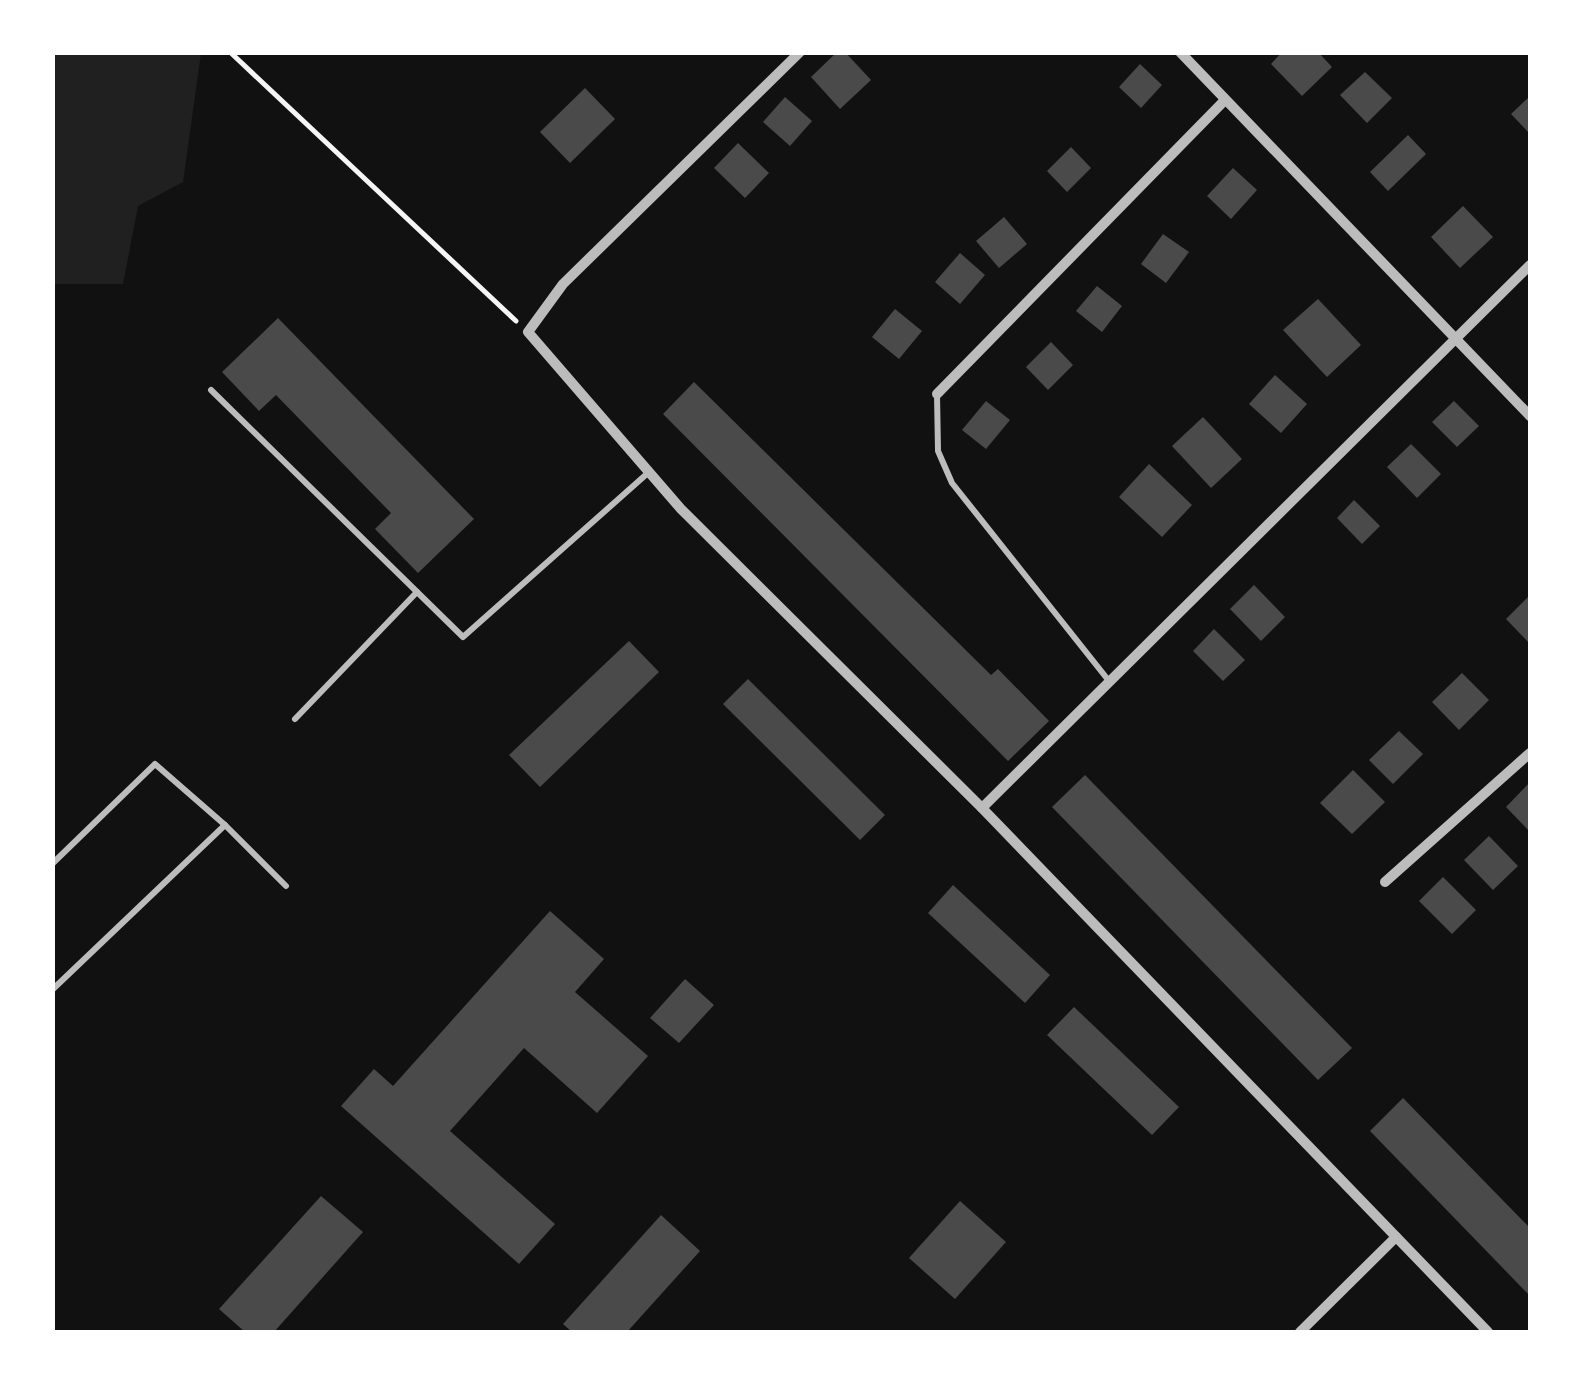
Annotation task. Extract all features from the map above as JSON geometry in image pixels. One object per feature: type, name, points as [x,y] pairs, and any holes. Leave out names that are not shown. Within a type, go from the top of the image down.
[{"type":"street","points":[[800,52],[563,284],[528,332],[681,509],[982,808],[1488,1332]]},
{"type":"street","points":[[1180,52],[1530,416]]},
{"type":"street","points":[[937,394],[1224,101]]},
{"type":"street","points":[[982,808],[1530,265]]},
{"type":"street","points":[[1385,882],[1530,753]]},
{"type":"street","points":[[1300,1332],[1396,1237]]},
{"type":"lane","points":[[211,390],[464,638],[648,472]]},
{"type":"lane","points":[[937,394],[938,451],[952,483],[1109,681]]},
{"type":"lane","points":[[295,719],[417,592]]},
{"type":"lane","points":[[52,864],[155,764],[225,825],[286,886]]},
{"type":"lane","points":[[52,990],[225,825]]},
{"type":"path","points":[[230,52],[528,332]]},
{"type":"path","points":[[240,52],[241,63]]},
{"type":"shaded area","points":[[52,53],[201,53],[183,182],[138,206],[123,284],[53,284]]},
{"type":"building","points":[[837,52],[845,52],[871,80],[840,109],[811,77]]},
{"type":"building","points":[[1282,52],[1318,52],[1332,67],[1302,96],[1271,64]]},
{"type":"building","points":[[1140,64],[1162,85],[1141,108],[1119,87]]},
{"type":"building","points":[[1365,72],[1392,98],[1367,123],[1340,95]]},
{"type":"building","points":[[585,88],[615,119],[570,163],[540,132]]},
{"type":"building","points":[[1530,96],[1530,134],[1511,114]]},
{"type":"building","points":[[785,97],[812,121],[790,146],[763,122]]},
{"type":"building","points":[[1408,135],[1426,154],[1388,191],[1370,172]]},
{"type":"building","points":[[738,143],[769,173],[745,198],[714,168]]},
{"type":"building","points":[[1071,147],[1091,168],[1067,192],[1047,171]]},
{"type":"building","points":[[1233,168],[1257,190],[1231,219],[1207,196]]},
{"type":"building","points":[[1463,206],[1493,237],[1460,268],[1431,237]]},
{"type":"building","points":[[1004,217],[1027,244],[999,268],[976,241]]},
{"type":"building","points":[[1163,234],[1189,252],[1166,283],[1141,264]]},
{"type":"building","points":[[960,253],[985,275],[960,304],[935,282]]},
{"type":"building","points":[[1097,286],[1122,306],[1102,332],[1076,311]]},
{"type":"building","points":[[1318,299],[1361,345],[1327,377],[1283,330]]},
{"type":"building","points":[[895,309],[922,331],[899,359],[872,337]]},
{"type":"building","points":[[278,318],[474,519],[418,573],[375,529],[391,513],[276,395],[259,411],[222,372]]},
{"type":"building","points":[[1051,342],[1073,365],[1048,390],[1026,367]]},
{"type":"building","points":[[1275,375],[1307,404],[1281,433],[1249,404]]},
{"type":"building","points":[[694,382],[991,675],[998,669],[1049,721],[1008,761],[663,414]]},
{"type":"building","points":[[986,401],[1010,420],[986,449],[962,430]]},
{"type":"building","points":[[1454,401],[1479,426],[1457,447],[1432,422]]},
{"type":"building","points":[[1203,417],[1242,459],[1211,488],[1172,446]]},
{"type":"building","points":[[1411,444],[1441,474],[1417,498],[1387,467]]},
{"type":"building","points":[[1149,464],[1192,505],[1162,537],[1119,497]]},
{"type":"building","points":[[1354,500],[1380,526],[1362,544],[1337,518]]},
{"type":"building","points":[[1254,585],[1285,617],[1261,641],[1230,609]]},
{"type":"building","points":[[1530,595],[1530,644],[1506,619]]},
{"type":"building","points":[[1214,629],[1245,660],[1223,681],[1193,651]]},
{"type":"building","points":[[629,641],[659,672],[540,787],[509,755]]},
{"type":"building","points":[[1462,673],[1489,700],[1459,730],[1432,702]]},
{"type":"building","points":[[748,679],[885,815],[860,840],[723,704]]},
{"type":"building","points":[[1399,731],[1423,754],[1393,784],[1369,760]]},
{"type":"building","points":[[1353,770],[1385,802],[1352,834],[1320,803]]},
{"type":"building","points":[[1085,775],[1352,1048],[1318,1080],[1052,807]]},
{"type":"building","points":[[1530,782],[1530,832],[1506,807]]},
{"type":"building","points":[[1489,836],[1518,866],[1493,890],[1464,860]]},
{"type":"building","points":[[1443,877],[1476,910],[1452,934],[1419,901]]},
{"type":"building","points":[[953,885],[1050,975],[1025,1003],[928,913]]},
{"type":"building","points":[[550,911],[604,959],[575,992],[648,1056],[597,1113],[524,1048],[450,1131],[555,1224],[519,1264],[341,1106],[374,1069],[393,1086]]},
{"type":"building","points":[[685,979],[714,1005],[679,1043],[650,1018]]},
{"type":"building","points":[[1074,1007],[1179,1107],[1152,1135],[1047,1035]]},
{"type":"building","points":[[1403,1098],[1530,1228],[1530,1296],[1370,1131]]},
{"type":"building","points":[[321,1196],[363,1232],[274,1332],[245,1332],[219,1309]]},
{"type":"building","points":[[960,1201],[1006,1242],[955,1299],[909,1258]]},
{"type":"building","points":[[661,1215],[700,1251],[627,1332],[572,1332],[563,1324]]}]
